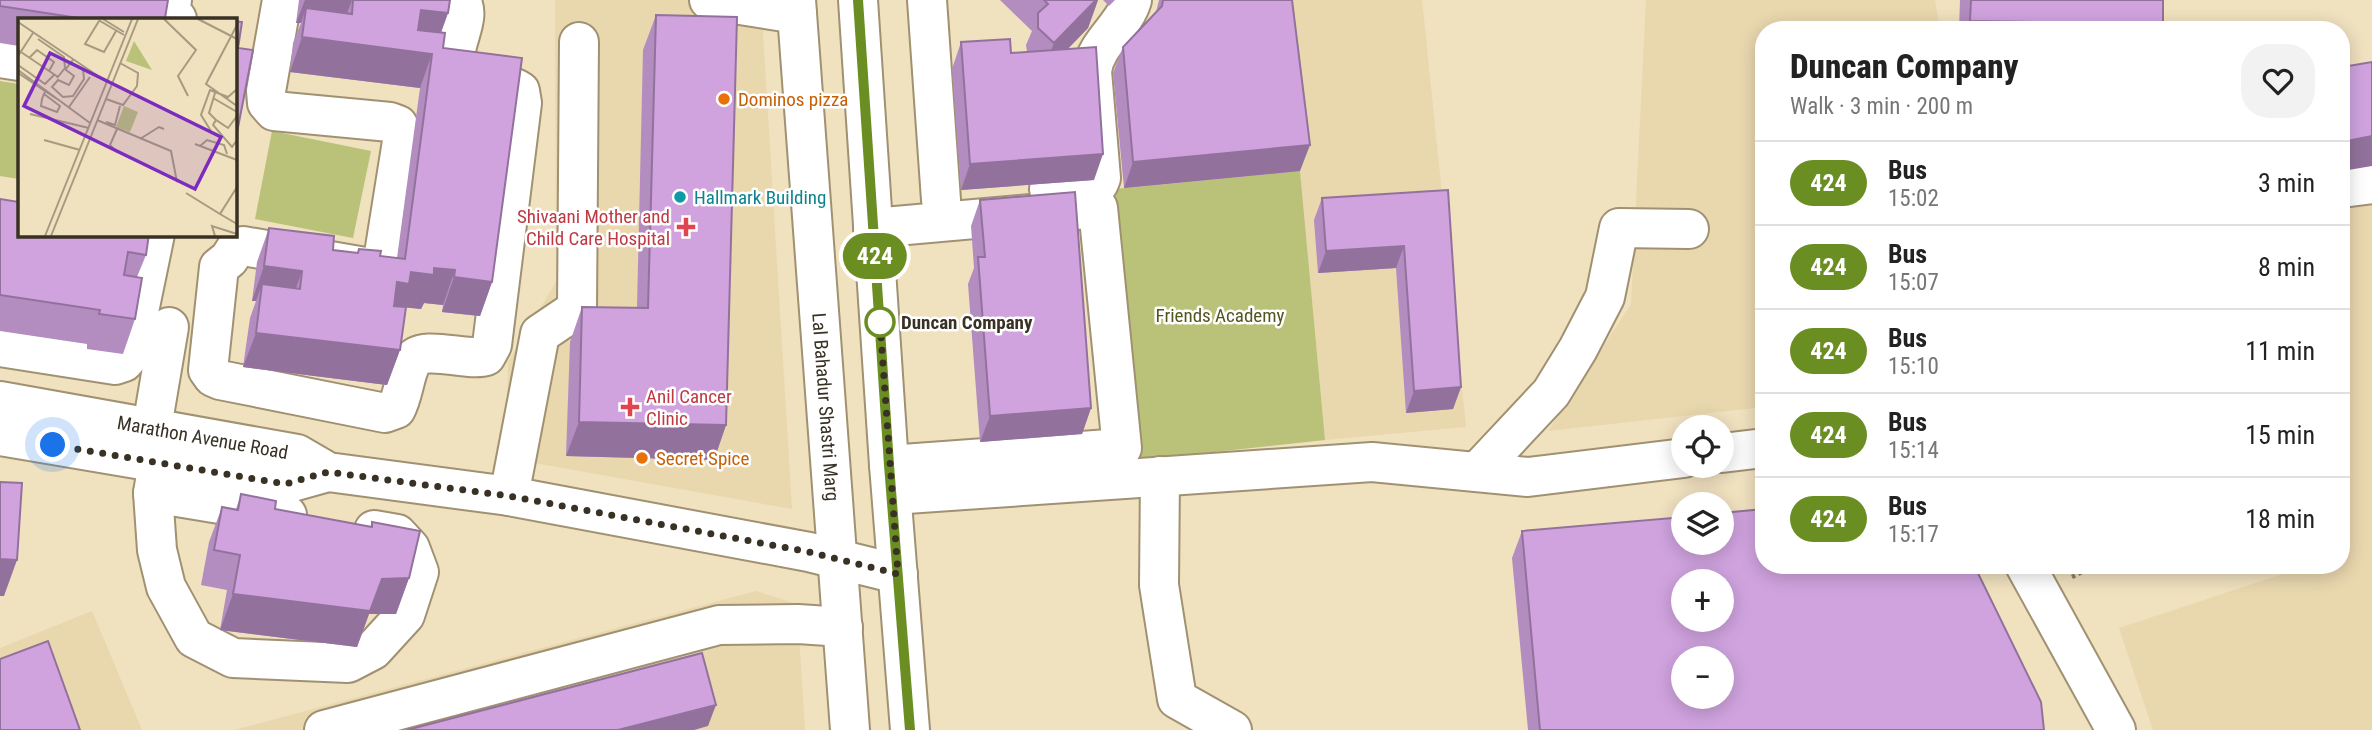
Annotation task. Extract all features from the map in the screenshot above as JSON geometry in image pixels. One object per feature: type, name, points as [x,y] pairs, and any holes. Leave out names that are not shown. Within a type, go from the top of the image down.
[{"type":"street","points":[[173,0],[170,10],[176,18]]},
{"type":"street","points":[[219,251],[229,259],[236,248],[243,246],[365,267],[377,265],[384,254],[403,135],[398,125],[390,122],[274,111],[267,103],[266,91],[282,0]]},
{"type":"street","points":[[219,251],[208,362],[208,370],[213,377],[385,413],[396,409],[401,401],[410,364],[415,357],[425,353],[477,359],[486,356],[492,345],[522,103],[520,91],[510,84],[466,76],[457,68],[456,56],[465,9],[460,0]]},
{"type":"street","points":[[709,0],[796,7]]},
{"type":"street","points":[[858,0],[890,480],[910,730]]},
{"type":"street","points":[[927,0],[940,200]]},
{"type":"street","points":[[873,217],[940,200],[1099,183],[1101,178],[1092,71],[1094,58],[1125,17],[1132,0]]},
{"type":"street","name":"Lal Bahadur Shastri Marg","points":[[796,7],[850,730]]},
{"type":"street","points":[[509,496],[540,334],[577,309],[579,42]]},
{"type":"street","points":[[238,49],[247,79],[239,118]]},
{"type":"street","points":[[0,58],[18,61]]},
{"type":"street","points":[[873,217],[1098,208],[1122,448],[890,480]]},
{"type":"street","points":[[1477,472],[1551,393],[1578,349],[1605,297],[1619,228],[1689,229]]},
{"type":"street","points":[[154,460],[340,524],[397,534],[410,548],[419,572],[405,615],[373,650],[348,663],[233,658],[194,638],[166,587],[157,550],[154,460],[153,324],[155,236]]},
{"type":"street","points":[[153,324],[211,332]]},
{"type":"street","points":[[0,347],[115,365],[124,362],[153,324]]},
{"type":"street","name":"Marathon Avenue Road","points":[[0,401],[154,460]]},
{"type":"street","points":[[0,436],[285,484],[328,472],[509,496],[838,558],[898,574]]},
{"type":"street","points":[[1734,452],[1755,449]]},
{"type":"street","points":[[890,480],[1160,476],[1372,461],[1528,477],[1671,460]]},
{"type":"street","points":[[1160,476],[1159,586],[1177,699],[1232,730]]},
{"type":"street","points":[[340,524],[375,478]]},
{"type":"street","points":[[2030,574],[2116,730]]},
{"type":"street","points":[[324,730],[719,625],[798,624],[843,627]]},
{"type":"shaded area","points":[[555,0],[761,0],[792,509],[507,458],[508,362],[556,282]]},
{"type":"shaded area","points":[[1279,0],[1422,0],[1466,427],[1325,440],[1300,171]]},
{"type":"shaded area","points":[[1646,0],[1935,0],[1938,21],[1755,21],[1755,408],[1671,415],[1671,417],[1548,431],[1631,304]]},
{"type":"shaded area","points":[[2372,196],[2372,730],[2153,730],[2119,628],[2283,574],[2350,574],[2350,199]]},
{"type":"shaded area","points":[[756,591],[797,604],[805,730],[234,730]]},
{"type":"shaded area","points":[[92,611],[142,730],[0,730],[0,648]]},
{"type":"green space","points":[[0,81],[18,84],[18,179],[0,176]]},
{"type":"green space","points":[[272,131],[371,151],[353,238],[255,219]]},
{"type":"green space","name":"Friends Academy","points":[[1300,171],[1325,440],[1141,460],[1115,189]]},
{"type":"building","points":[[0,0],[168,0],[165,18],[78,18],[0,6]]},
{"type":"building","points":[[353,0],[450,0],[448,13],[421,10],[418,30],[445,33],[443,48],[522,58],[492,282],[454,277],[455,270],[434,268],[434,275],[411,272],[409,284],[397,282],[394,306],[406,307],[400,350],[256,333],[262,284],[300,289],[302,271],[264,266],[269,228],[334,236],[333,250],[358,253],[359,249],[381,251],[380,256],[405,259],[432,54],[302,37],[306,8],[352,14]]},
{"type":"building","points":[[1044,0],[1096,0],[1054,43],[1038,28],[1038,13],[1048,4]]},
{"type":"building","points":[[1163,0],[1292,0],[1310,145],[1133,162],[1123,47],[1162,6]]},
{"type":"building","points":[[1971,0],[2163,0],[2163,21],[1970,21]]},
{"type":"building","name":"Hallmark Building","points":[[656,15],[737,17],[726,425],[579,422],[582,307],[648,308]]},
{"type":"building","points":[[236,21],[242,22],[238,48],[253,50],[236,138]]},
{"type":"building","points":[[1010,39],[1011,53],[1096,47],[1103,154],[970,164],[961,42]]},
{"type":"building","points":[[2372,62],[2372,136],[2350,140],[2350,66]]},
{"type":"building","points":[[1448,190],[1461,387],[1414,391],[1404,246],[1326,251],[1322,198]]},
{"type":"building","points":[[1075,192],[1091,408],[990,416],[978,257],[985,257],[980,200]]},
{"type":"building","points":[[0,199],[18,202],[18,236],[149,236],[146,255],[128,252],[124,275],[142,278],[135,319],[99,314],[100,310],[0,295]]},
{"type":"building","points":[[0,482],[22,483],[17,560],[0,559]]},
{"type":"building","points":[[241,494],[276,501],[275,509],[372,527],[372,522],[420,531],[409,578],[382,579],[370,611],[233,594],[240,555],[214,550],[222,507],[238,510]]},
{"type":"building","points":[[1755,510],[1755,574],[1978,574],[2041,702],[2044,730],[1540,730],[1522,531],[1671,518],[1671,555],[1734,555],[1734,512]]},
{"type":"building","points":[[48,641],[80,730],[0,730],[0,659]]},
{"type":"building","points":[[702,653],[716,705],[618,730],[407,730]]},
{"type":"bus line","name":"424","points":[[858,0],[889,465],[910,730]]},
{"type":"place","name":"Dominos pizza","points":[[724,99]]},
{"type":"place","name":"Hallmark Building","points":[[680,197]]},
{"type":"place","name":"Shivaani Mother and Child Care Hospital","points":[[686,227]]},
{"type":"place","name":"Duncan Company","points":[[880,322]]},
{"type":"place","name":"Anil Cancer Clinic","points":[[630,407]]},
{"type":"place","name":"Secret Spice","points":[[642,458]]},
{"type":"route","points":[[53,445],[285,484],[328,472],[509,496],[809,552],[898,574],[880,322]]}]
